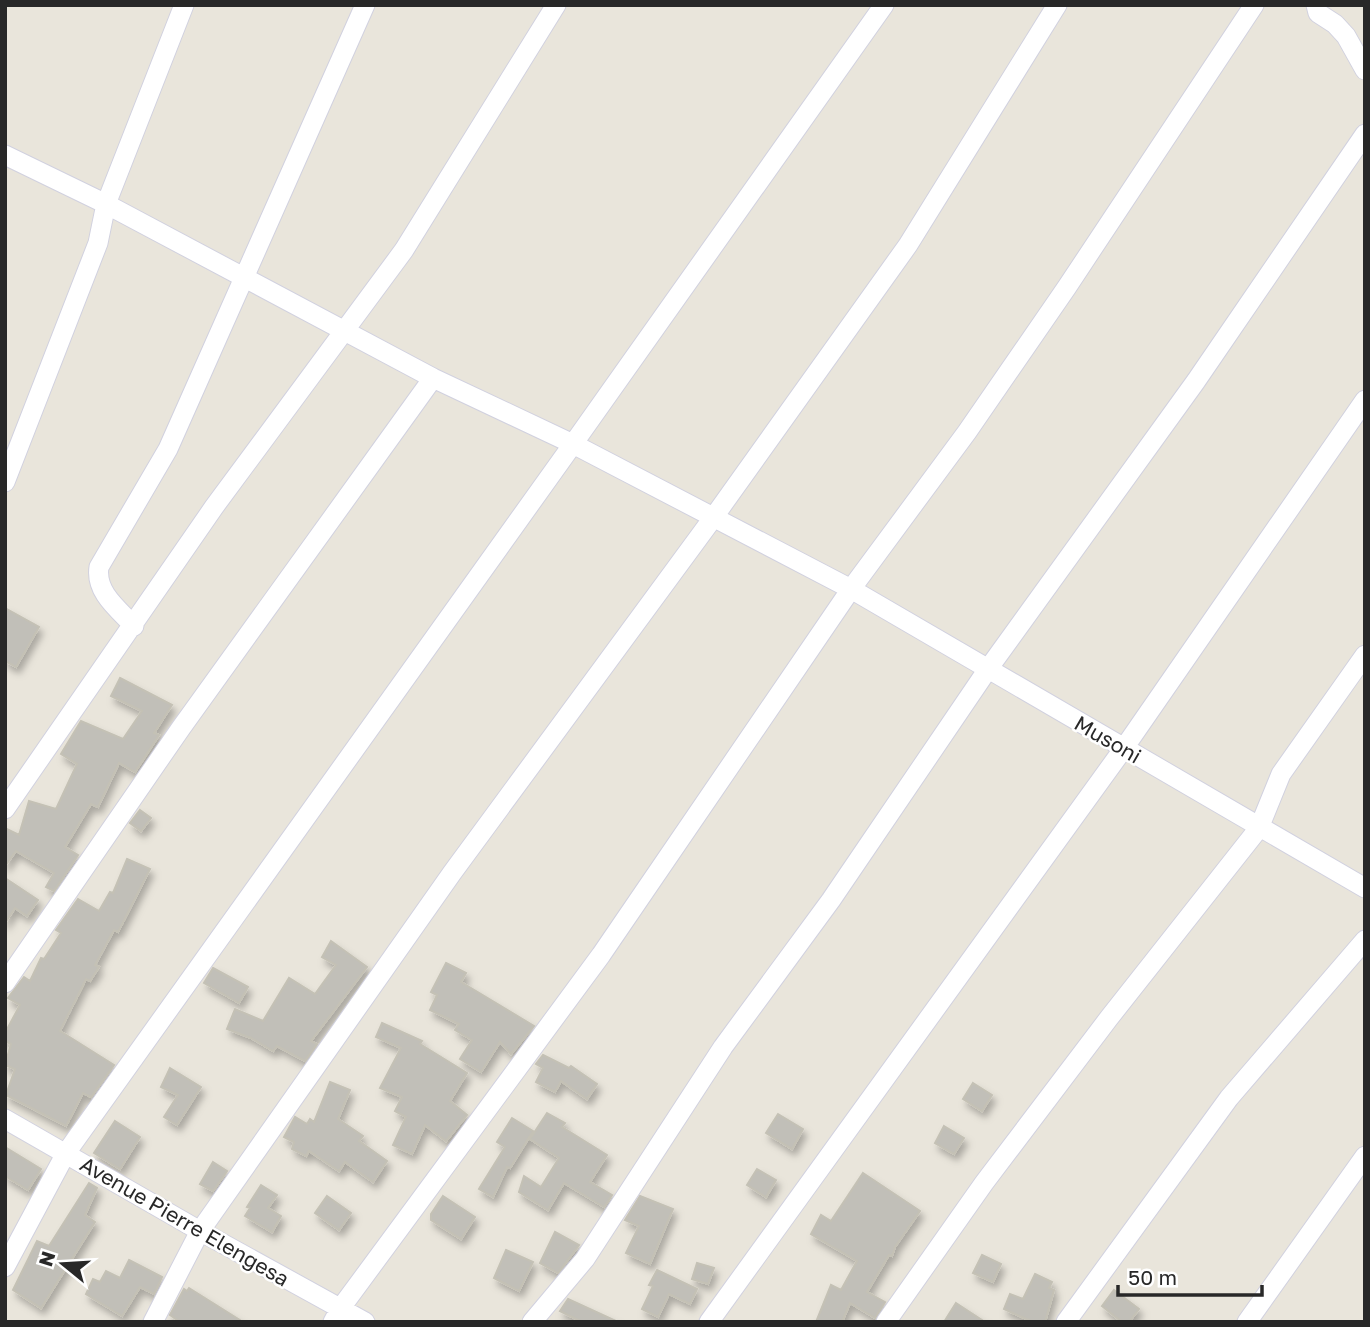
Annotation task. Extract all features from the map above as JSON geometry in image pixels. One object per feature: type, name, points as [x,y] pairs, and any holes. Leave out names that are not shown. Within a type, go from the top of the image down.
[{"type":"street","points":[[5,482],[98,243],[106,204],[184,5]]},
{"type":"street","points":[[134,626],[101,590],[97,577],[99,567],[168,449],[365,5]]},
{"type":"street","points":[[5,809],[214,507],[346,332],[404,250],[556,5]]},
{"type":"street","points":[[5,1267],[66,1153],[884,5]]},
{"type":"street","points":[[153,1322],[200,1231],[452,873],[713,519],[908,245],[1057,5]]},
{"type":"street","points":[[337,1315],[601,955],[851,589],[967,432],[1067,287],[1254,5]]},
{"type":"street","points":[[1316,5],[1318,13],[1335,24],[1346,36],[1365,70]]},
{"type":"street","points":[[532,1322],[585,1259],[723,1047],[831,900],[988,669],[1196,382],[1365,134]]},
{"type":"street","name":"Musoni","points":[[5,155],[106,204],[433,378],[573,444],[851,589],[1365,888]]},
{"type":"street","points":[[5,983],[181,728],[433,378]]},
{"type":"street","points":[[709,1322],[1124,748],[1365,400]]},
{"type":"street","points":[[886,1322],[992,1172],[1259,828],[1281,774],[1365,655]]},
{"type":"street","points":[[1066,1322],[1229,1098],[1365,940]]},
{"type":"street","name":"Avenue Pierre Elengesa","points":[[5,1119],[200,1231],[337,1315],[366,1322]]},
{"type":"street","points":[[1247,1322],[1365,1156]]},
{"type":"building","points":[[5,608],[39,627],[16,667],[5,661]]},
{"type":"building","points":[[120,678],[172,705],[154,733],[159,735],[135,772],[119,763],[98,807],[91,804],[65,847],[78,855],[54,891],[46,887],[54,873],[16,851],[5,866],[5,828],[19,835],[29,801],[56,809],[77,764],[61,754],[81,721],[123,739],[142,711],[111,696]]},
{"type":"building","points":[[140,810],[151,818],[141,831],[130,823]]},
{"type":"building","points":[[127,859],[150,869],[118,932],[114,930],[95,965],[99,967],[90,981],[86,979],[60,1031],[114,1065],[91,1097],[83,1093],[66,1126],[6,1095],[15,1069],[5,1065],[11,1044],[5,1041],[5,1033],[20,1005],[8,998],[24,977],[30,981],[41,958],[44,959],[61,933],[56,930],[78,899],[99,911],[110,892],[113,893]]},
{"type":"building","points":[[5,878],[38,900],[27,916],[15,908],[5,923]]},
{"type":"building","points":[[331,941],[367,967],[311,1041],[317,1044],[305,1061],[277,1046],[273,1051],[251,1038],[227,1029],[235,1009],[263,1021],[289,978],[315,994],[336,965],[322,957]]},
{"type":"building","points":[[446,963],[466,973],[461,982],[534,1026],[511,1054],[500,1042],[481,1072],[460,1059],[472,1040],[455,1030],[459,1024],[430,1010],[437,995],[431,992]]},
{"type":"building","points":[[213,968],[248,987],[239,1003],[204,983]]},
{"type":"building","points":[[382,1023],[422,1041],[420,1044],[467,1073],[450,1101],[467,1115],[446,1141],[425,1125],[412,1154],[393,1145],[406,1117],[395,1111],[402,1097],[380,1088],[401,1048],[376,1037]]},
{"type":"building","points":[[543,1055],[569,1068],[571,1066],[597,1084],[587,1099],[561,1081],[555,1092],[536,1082],[543,1068],[536,1064]]},
{"type":"building","points":[[170,1068],[201,1087],[177,1125],[164,1117],[178,1095],[161,1087]]},
{"type":"building","points":[[330,1082],[350,1090],[338,1119],[363,1136],[359,1141],[387,1161],[373,1182],[345,1162],[339,1171],[309,1151],[306,1156],[292,1149],[294,1142],[284,1137],[295,1117],[307,1124],[310,1119],[314,1122]]},
{"type":"building","points":[[973,1083],[992,1095],[982,1111],[963,1099]]},
{"type":"building","points":[[547,1113],[565,1123],[562,1127],[607,1155],[590,1182],[612,1195],[604,1207],[564,1183],[548,1210],[519,1192],[524,1176],[541,1187],[559,1158],[530,1139]]},
{"type":"building","points":[[778,1114],[803,1129],[792,1149],[766,1133]]},
{"type":"building","points":[[512,1118],[533,1131],[510,1168],[507,1167],[493,1197],[479,1189],[505,1147],[497,1142]]},
{"type":"building","points":[[115,1121],[140,1137],[120,1169],[94,1153]]},
{"type":"building","points":[[944,1126],[964,1138],[954,1154],[935,1143]]},
{"type":"building","points":[[5,1147],[41,1169],[28,1190],[5,1176]]},
{"type":"building","points":[[213,1162],[227,1171],[213,1191],[200,1184]]},
{"type":"building","points":[[757,1169],[776,1180],[766,1197],[747,1185]]},
{"type":"building","points":[[863,1173],[920,1211],[867,1292],[885,1302],[875,1318],[850,1303],[842,1322],[816,1322],[831,1285],[841,1290],[857,1261],[811,1234],[821,1215],[831,1221]]},
{"type":"building","points":[[89,1183],[97,1188],[85,1215],[95,1222],[41,1308],[13,1290],[37,1241],[49,1246]]},
{"type":"building","points":[[261,1185],[277,1195],[268,1208],[281,1216],[272,1232],[245,1216],[250,1208],[247,1207]]},
{"type":"building","points":[[327,1196],[351,1213],[339,1230],[315,1213]]},
{"type":"building","points":[[443,1196],[475,1217],[461,1239],[431,1220],[431,1214]]},
{"type":"building","points":[[640,1196],[673,1209],[650,1264],[626,1253],[639,1226],[625,1220]]},
{"type":"building","points":[[555,1232],[579,1245],[558,1273],[540,1263]]},
{"type":"building","points":[[506,1250],[533,1262],[519,1291],[494,1278]]},
{"type":"building","points":[[982,1255],[1001,1264],[993,1282],[973,1273]]},
{"type":"building","points":[[129,1260],[162,1277],[154,1294],[140,1287],[122,1316],[86,1294],[93,1279],[100,1282],[106,1271],[120,1278]]},
{"type":"building","points":[[697,1263],[714,1268],[708,1284],[692,1279]]},
{"type":"building","points":[[657,1270],[697,1289],[690,1304],[669,1294],[658,1317],[642,1309]]},
{"type":"building","points":[[1035,1274],[1052,1282],[1049,1288],[1054,1290],[1045,1322],[1033,1322],[1004,1309],[1010,1294],[1023,1299]]},
{"type":"building","points":[[189,1288],[243,1322],[180,1322],[170,1315],[184,1289],[187,1291]]},
{"type":"building","points":[[1114,1290],[1139,1309],[1129,1322],[1122,1322],[1102,1306]]},
{"type":"building","points":[[568,1299],[618,1322],[582,1322],[560,1311]]},
{"type":"building","points":[[956,1303],[985,1322],[944,1322]]}]
